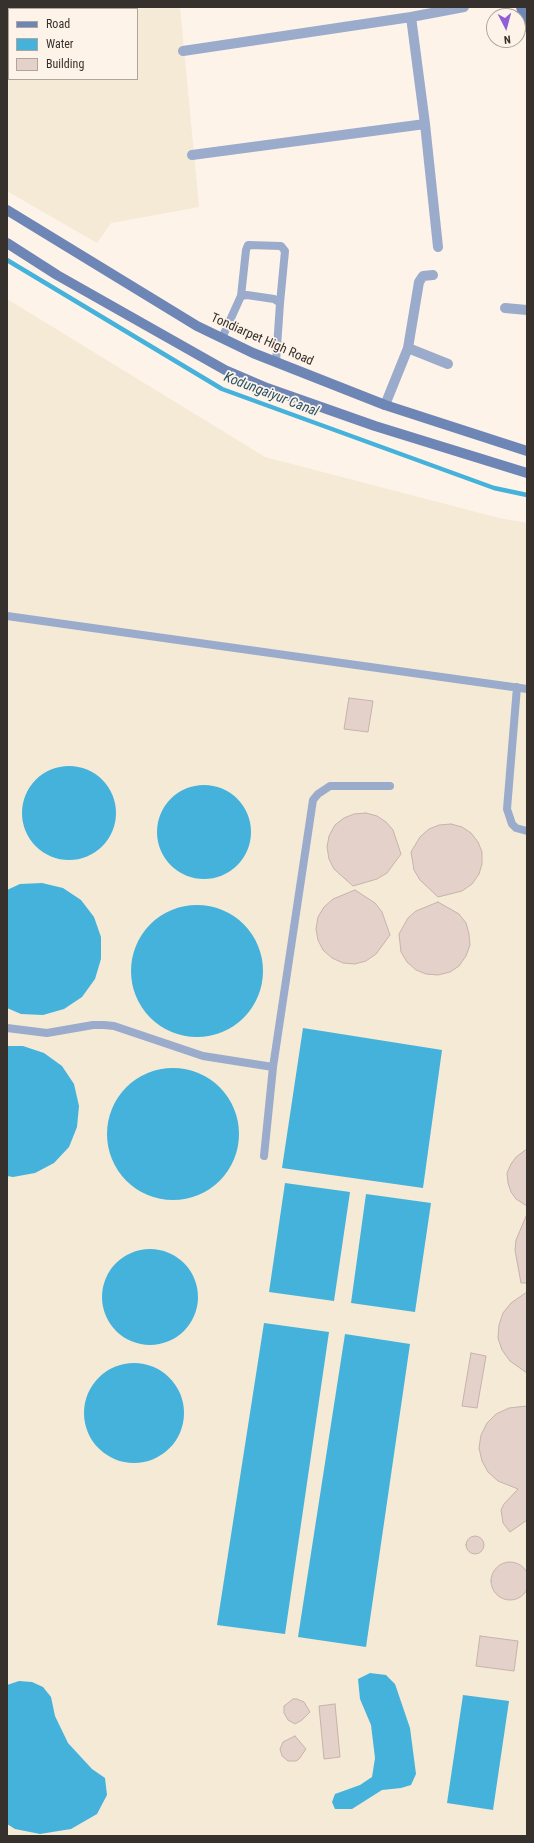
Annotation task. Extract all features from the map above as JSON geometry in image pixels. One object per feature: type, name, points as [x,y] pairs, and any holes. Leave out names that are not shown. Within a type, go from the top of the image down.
[{"type":"main road","points":[[521,7],[527,27]]},
{"type":"main road","name":"Tondiarpet High Road","points":[[7,210],[197,326],[222,338],[276,362],[385,405],[527,451]]},
{"type":"main road","points":[[7,243],[57,275],[225,370],[268,388],[375,426],[527,473]]},
{"type":"street","points":[[183,51],[410,17],[464,7]]},
{"type":"street","points":[[410,17],[425,124],[438,247]]},
{"type":"street","points":[[192,155],[425,124]]},
{"type":"street","points":[[385,405],[408,348],[420,282],[423,276],[433,275]]},
{"type":"street","points":[[505,308],[527,310]]},
{"type":"street","points":[[408,348],[448,364]]},
{"type":"lane","points":[[222,338],[241,296],[246,250],[248,245],[281,246],[285,250],[276,362]]},
{"type":"lane","points":[[241,296],[246,295],[274,299],[280,303]]},
{"type":"lane","points":[[7,616],[527,688]]},
{"type":"lane","points":[[517,687],[507,809],[512,824],[516,828],[527,831]]},
{"type":"lane","points":[[264,1156],[273,1067],[314,800],[318,794],[330,786],[390,786]]},
{"type":"lane","points":[[7,1028],[47,1033],[93,1025],[104,1025],[203,1056],[273,1067]]},
{"type":"shaded area","points":[[7,7],[180,7],[199,207],[111,223],[97,243],[7,191]]},
{"type":"shaded area","points":[[7,299],[265,457],[499,518],[527,523],[527,1836],[7,1836]]},
{"type":"water","points":[[69,766],[87,770],[102,780],[112,795],[116,813],[112,831],[102,846],[87,856],[69,860],[51,856],[36,846],[26,831],[22,813],[26,795],[36,780],[51,770]]},
{"type":"water","points":[[204,785],[222,789],[237,799],[247,814],[251,832],[247,850],[237,865],[222,875],[204,879],[186,875],[171,865],[161,850],[157,832],[161,814],[171,799],[186,789]]},
{"type":"water","points":[[42,883],[63,888],[81,900],[94,917],[101,937],[101,959],[95,979],[82,997],[64,1009],[43,1015],[21,1014],[7,1008],[7,890],[20,884]]},
{"type":"water","points":[[203,905],[222,910],[234,916],[244,924],[252,934],[258,946],[262,958],[262,984],[258,996],[252,1008],[244,1018],[234,1026],[222,1032],[210,1036],[191,1037],[172,1032],[160,1026],[150,1018],[142,1008],[136,996],[132,984],[131,965],[136,946],[142,934],[150,924],[160,916],[172,910],[184,906]]},
{"type":"water","points":[[303,1028],[442,1050],[423,1188],[282,1168]]},
{"type":"water","points":[[7,1046],[23,1046],[44,1053],[62,1066],[74,1084],[79,1106],[77,1127],[69,1147],[54,1163],[35,1173],[13,1177],[7,1176]]},
{"type":"water","points":[[179,1068],[198,1073],[210,1079],[220,1087],[228,1097],[234,1109],[238,1121],[238,1147],[234,1159],[228,1171],[220,1181],[210,1189],[198,1195],[186,1199],[167,1200],[148,1195],[136,1189],[126,1181],[118,1171],[112,1159],[108,1147],[107,1128],[112,1109],[118,1097],[126,1087],[136,1079],[148,1073],[160,1069]]},
{"type":"water","points":[[285,1183],[350,1192],[334,1301],[269,1292]]},
{"type":"water","points":[[366,1194],[431,1203],[415,1312],[351,1303]]},
{"type":"water","points":[[150,1249],[168,1253],[177,1257],[184,1263],[190,1270],[194,1279],[198,1297],[194,1315],[190,1324],[184,1331],[177,1337],[168,1341],[150,1345],[132,1341],[123,1337],[116,1331],[110,1324],[106,1315],[102,1297],[106,1279],[110,1270],[116,1263],[123,1257],[132,1253]]},
{"type":"water","points":[[264,1323],[329,1332],[285,1634],[217,1625]]},
{"type":"water","points":[[345,1334],[410,1344],[366,1647],[298,1637]]},
{"type":"water","points":[[134,1363],[144,1364],[162,1371],[176,1385],[183,1403],[183,1423],[176,1441],[162,1455],[144,1462],[134,1463],[124,1462],[106,1455],[92,1441],[85,1423],[84,1413],[85,1403],[92,1385],[106,1371],[124,1364]]},
{"type":"water","points":[[370,1673],[386,1675],[395,1684],[410,1728],[416,1774],[411,1785],[401,1788],[382,1790],[352,1809],[335,1809],[332,1802],[335,1794],[360,1785],[372,1777],[375,1758],[371,1725],[360,1699],[358,1679]]},
{"type":"water","points":[[19,1681],[32,1682],[43,1687],[51,1697],[55,1716],[68,1743],[92,1769],[105,1778],[107,1795],[97,1814],[71,1829],[40,1834],[15,1829],[7,1824],[7,1685]]},
{"type":"water","points":[[463,1695],[509,1701],[493,1810],[447,1803]]},
{"type":"building","points":[[349,698],[373,701],[368,732],[344,729]]},
{"type":"building","points":[[366,813],[377,816],[386,822],[393,830],[401,854],[387,873],[377,879],[353,886],[334,869],[329,859],[327,847],[329,836],[335,825],[344,818],[354,814]]},
{"type":"building","points":[[451,824],[462,827],[471,833],[478,842],[482,852],[482,864],[479,874],[472,884],[462,891],[438,897],[420,880],[414,870],[411,852],[420,837],[429,829],[439,825]]},
{"type":"building","points":[[355,890],[375,903],[382,912],[390,935],[376,954],[366,961],[355,964],[343,963],[332,958],[323,950],[318,940],[316,929],[318,917],[324,907],[333,899]]},
{"type":"building","points":[[438,902],[459,914],[466,923],[470,945],[466,956],[459,966],[450,972],[438,975],[426,974],[416,970],[407,962],[401,952],[399,934],[408,918],[416,911]]},
{"type":"building","points":[[527,1149],[527,1206],[516,1199],[511,1192],[507,1173],[516,1157]]},
{"type":"building","points":[[527,1214],[527,1283],[521,1283],[515,1250],[516,1240]]},
{"type":"building","points":[[527,1292],[527,1373],[510,1361],[502,1350],[498,1338],[499,1325],[503,1313],[511,1303]]},
{"type":"building","points":[[471,1353],[486,1356],[477,1408],[462,1406]]},
{"type":"building","points":[[527,1406],[527,1520],[510,1532],[503,1523],[501,1510],[504,1504],[518,1489],[498,1481],[488,1472],[482,1461],[479,1448],[481,1435],[487,1423],[496,1414],[509,1408]]},
{"type":"building","points":[[475,1536],[481,1539],[484,1545],[481,1551],[475,1554],[469,1551],[466,1545],[469,1539]]},
{"type":"building","points":[[506,1562],[514,1562],[521,1565],[526,1570],[529,1581],[526,1592],[521,1597],[514,1600],[506,1600],[499,1597],[494,1592],[491,1585],[491,1577],[494,1570],[499,1565]]},
{"type":"building","points":[[480,1636],[518,1641],[514,1671],[476,1666]]},
{"type":"building","points":[[293,1699],[304,1702],[310,1712],[302,1720],[295,1724],[288,1720],[284,1713],[284,1706]]},
{"type":"building","points":[[335,1704],[340,1757],[324,1759],[319,1706]]},
{"type":"building","points":[[295,1736],[306,1749],[296,1761],[288,1761],[282,1756],[280,1749],[283,1742]]},
{"type":"waterway","name":"Kodungaiyur Canal","points":[[7,260],[222,389],[494,488],[527,495]]}]
